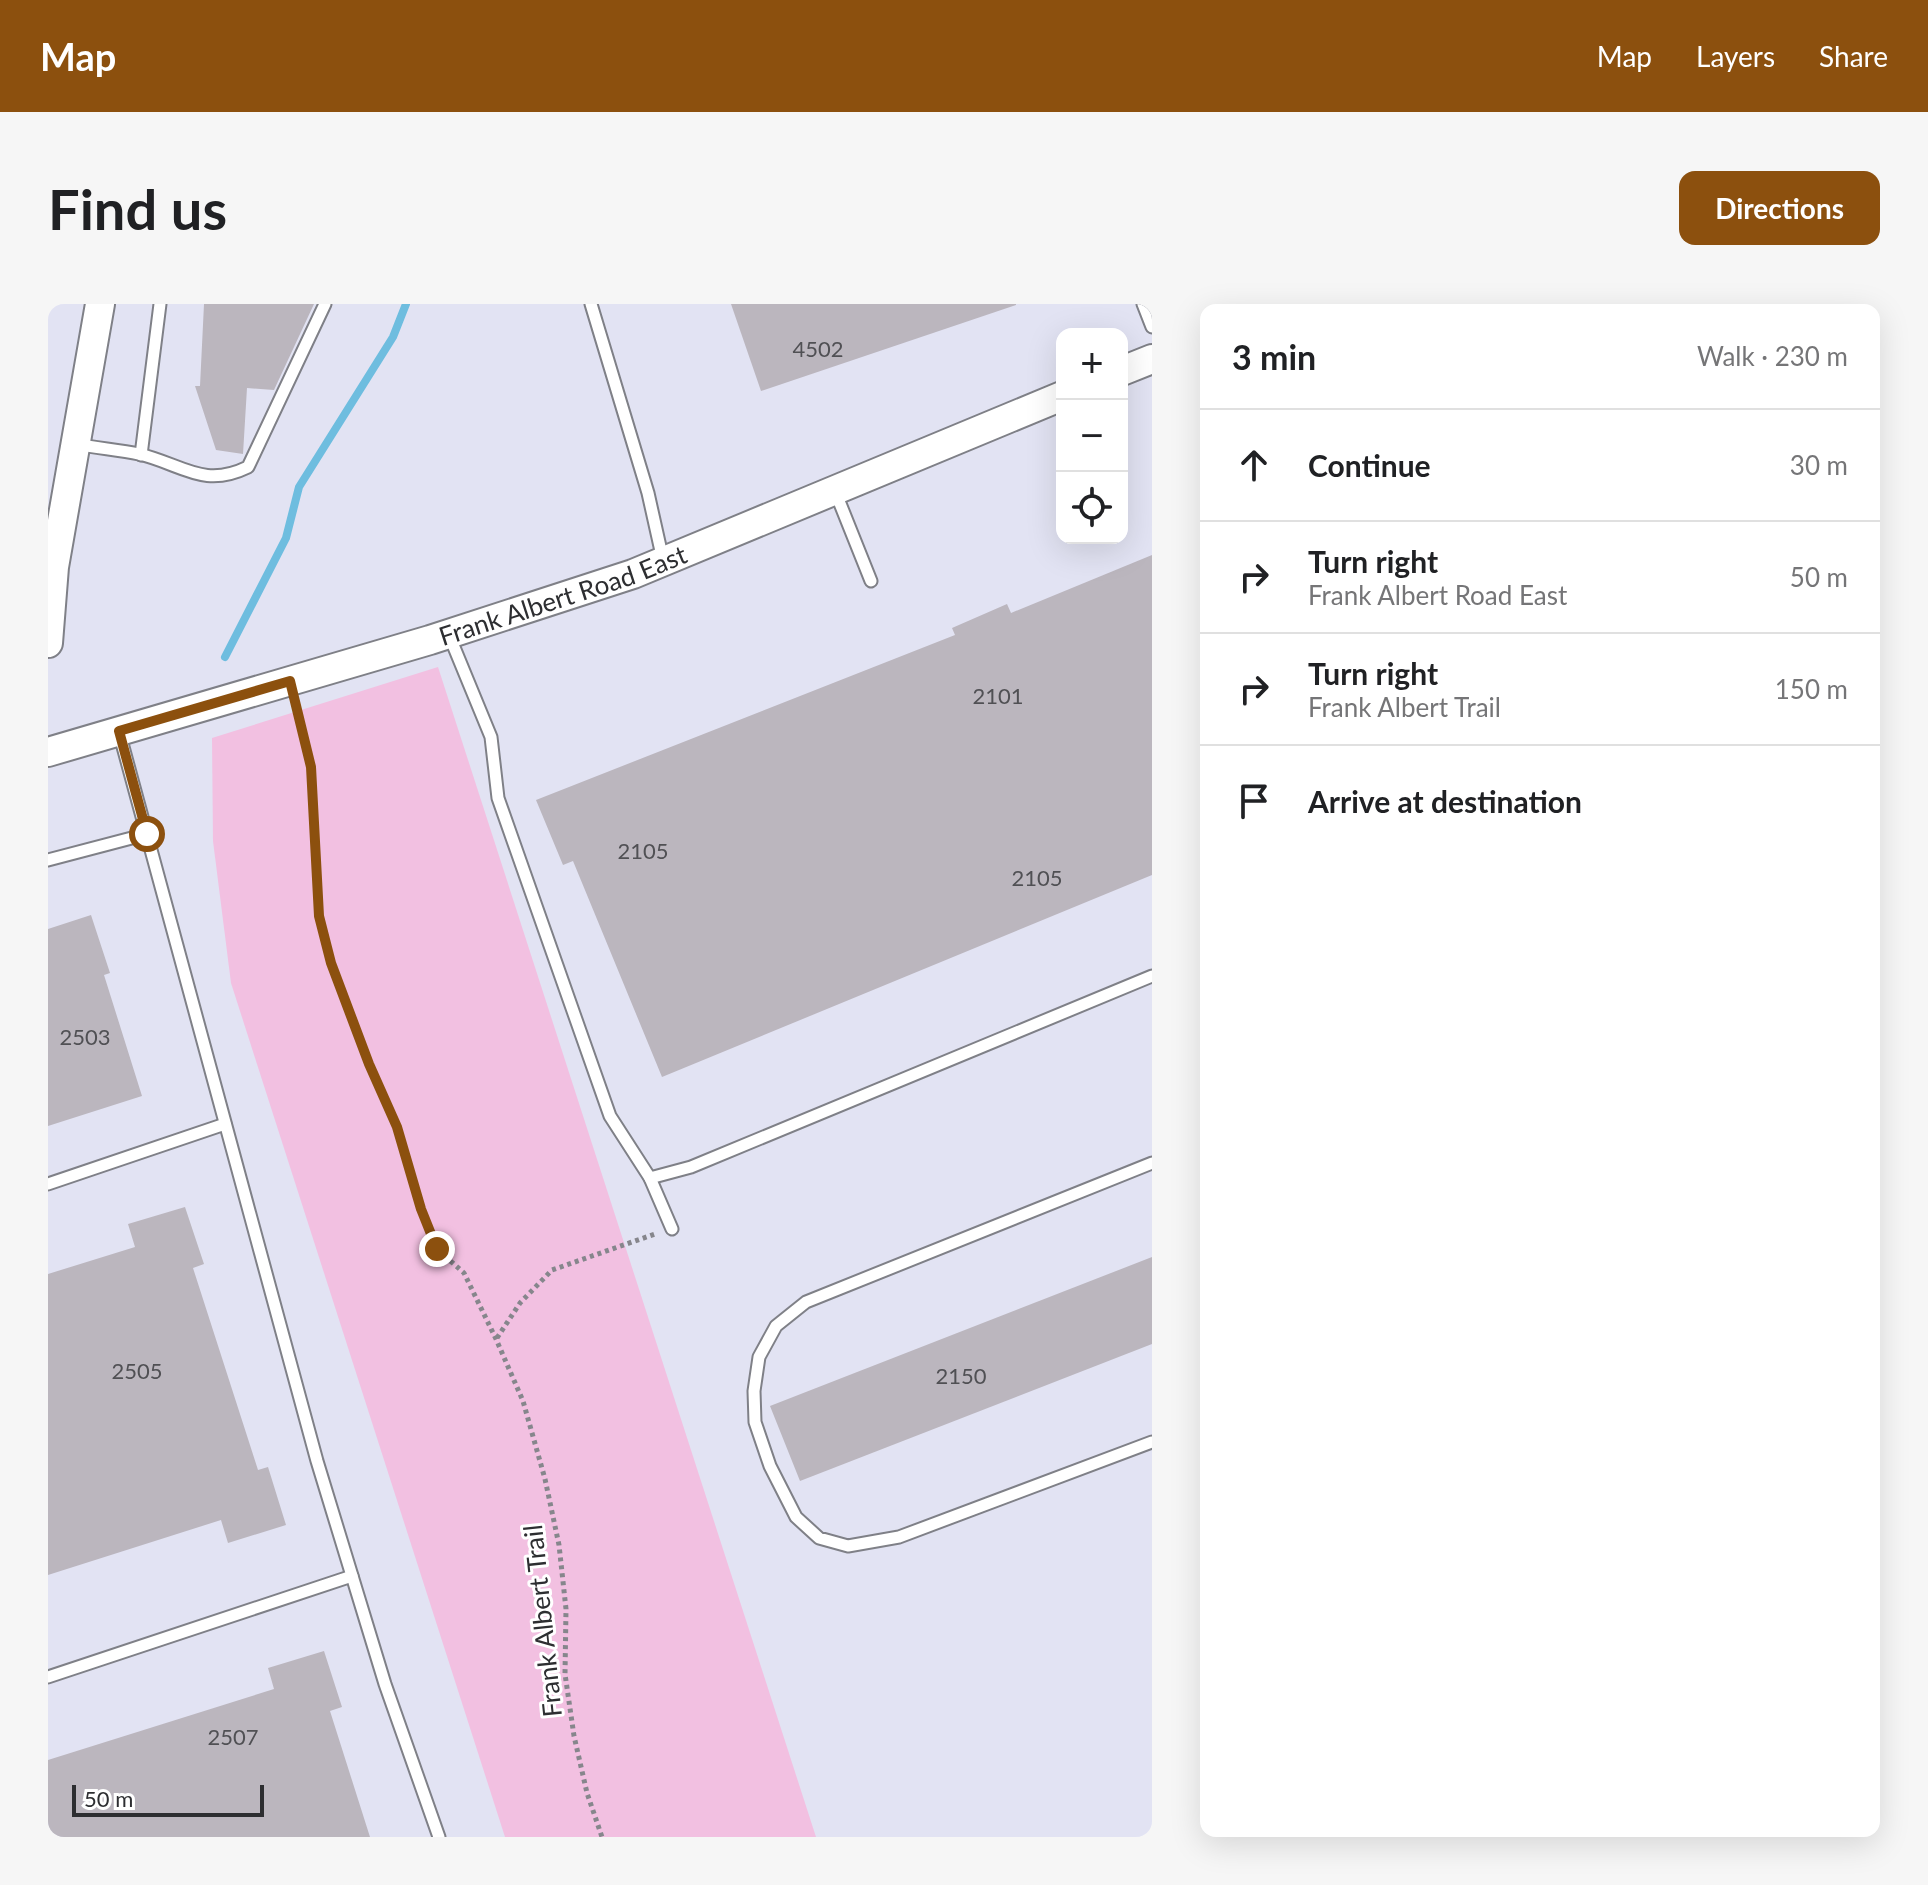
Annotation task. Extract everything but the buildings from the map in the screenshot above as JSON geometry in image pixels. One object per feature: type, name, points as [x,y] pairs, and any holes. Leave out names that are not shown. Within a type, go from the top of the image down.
[{"type":"street","points":[[48,643],[51,567],[100,304]]},
{"type":"street","points":[[1128,369],[1152,359]]},
{"type":"street","name":"Frank Albert Road East","points":[[48,752],[568,596],[663,561],[1056,399]]},
{"type":"lane","points":[[141,455],[160,304]]},
{"type":"lane","points":[[76,444],[141,455],[205,477],[230,476],[248,467],[325,304]]},
{"type":"lane","points":[[591,304],[648,493],[663,561]]},
{"type":"lane","points":[[1143,304],[1152,327]]},
{"type":"lane","points":[[835,491],[871,581]]},
{"type":"lane","points":[[449,634],[491,737],[498,798],[610,1116],[650,1178],[672,1229]]},
{"type":"lane","points":[[119,731],[317,1461],[385,1684],[439,1837]]},
{"type":"lane","points":[[48,860],[147,834]]},
{"type":"lane","points":[[650,1178],[691,1167],[1152,976]]},
{"type":"lane","points":[[48,1184],[225,1124]]},
{"type":"lane","points":[[1152,1163],[806,1302],[776,1326],[759,1357],[754,1391],[755,1422],[770,1466],[796,1517],[819,1538],[848,1546],[899,1537],[1152,1442]]},
{"type":"lane","points":[[48,1677],[352,1576]]},
{"type":"path","name":"Frank Albert Trail","points":[[290,681],[311,767],[319,916],[331,963],[369,1064],[397,1127],[421,1209],[437,1249],[464,1273],[496,1339],[523,1401],[545,1479],[559,1545],[566,1609],[565,1674],[574,1736],[587,1793],[602,1837]]},
{"type":"path","points":[[496,1339],[520,1303],[552,1270],[672,1229]]},
{"type":"shaded area","points":[[48,304],[1152,304],[1152,1837],[48,1837]]},
{"type":"shaded area","points":[[438,667],[816,1837],[505,1837],[231,983],[213,841],[212,738]]},
{"type":"waterway","points":[[225,657],[286,538],[299,487],[393,337],[406,304]]},
{"type":"route","points":[[147,834],[119,731],[290,681],[311,767],[319,916],[331,963],[369,1064],[397,1127],[421,1209],[437,1249]]}]
